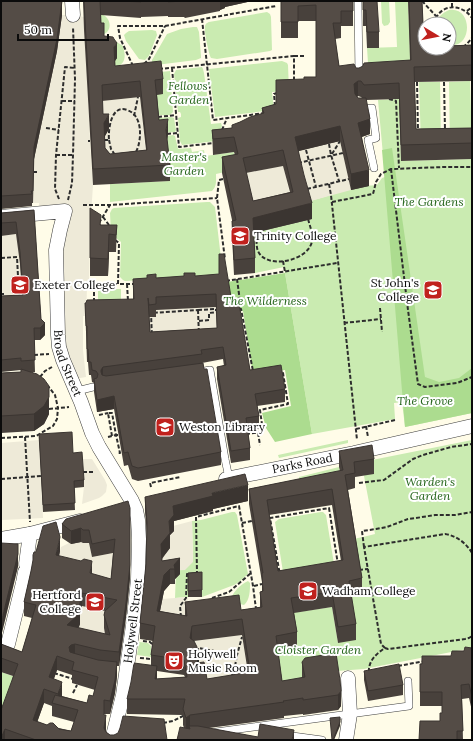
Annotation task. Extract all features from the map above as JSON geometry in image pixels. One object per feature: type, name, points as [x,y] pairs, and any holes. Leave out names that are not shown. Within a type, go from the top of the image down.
[{"type":"street","points":[[72,1],[73,15]]},
{"type":"street","points":[[1,217],[65,211]]},
{"type":"street","name":"Broad Street","points":[[65,211],[56,250],[59,346],[63,360],[99,447],[143,495]]},
{"type":"street","name":"Parks Road","points":[[214,482],[354,453],[472,426]]},
{"type":"street","points":[[119,507],[143,495]]},
{"type":"street","name":"Holywell Street","points":[[112,740],[123,695],[122,671],[134,618],[138,579],[139,539],[136,512],[143,495]]},
{"type":"street","points":[[1,539],[30,534],[92,517]]},
{"type":"street","points":[[1,649],[8,644],[23,583],[30,534]]},
{"type":"street","points":[[346,740],[350,714],[348,678]]},
{"type":"lane","points":[[358,1],[359,79]]},
{"type":"lane","points":[[360,101],[360,109],[372,108],[376,138],[368,140],[374,168]]},
{"type":"lane","points":[[195,372],[210,370],[229,478]]},
{"type":"lane","points":[[77,391],[93,387]]},
{"type":"lane","points":[[206,733],[409,706],[408,681]]},
{"type":"lane","points":[[283,734],[322,740]]},
{"type":"path","points":[[422,1],[435,16]]},
{"type":"path","points":[[452,1],[452,7]]},
{"type":"path","points":[[136,72],[120,38],[118,26],[165,26],[276,6]]},
{"type":"path","points":[[437,16],[443,10],[452,7],[467,11],[472,18]]},
{"type":"path","points":[[467,11],[472,7]]},
{"type":"path","points":[[65,211],[72,183],[75,101],[73,15]]},
{"type":"path","points":[[202,19],[213,120],[268,113]]},
{"type":"path","points":[[140,67],[149,59],[165,26]]},
{"type":"path","points":[[464,51],[462,47],[472,38]]},
{"type":"path","points":[[294,56],[294,85]]},
{"type":"path","points":[[157,69],[304,56]]},
{"type":"path","points":[[65,211],[55,189],[56,155],[65,67],[75,68]]},
{"type":"path","points":[[172,68],[179,147],[217,143]]},
{"type":"path","points":[[417,82],[416,98],[418,137]]},
{"type":"path","points":[[444,82],[445,136]]},
{"type":"path","points":[[275,112],[274,94],[281,93]]},
{"type":"path","points":[[134,116],[138,97]]},
{"type":"path","points":[[389,99],[399,101]]},
{"type":"path","points":[[62,101],[75,101]]},
{"type":"path","points":[[396,101],[399,168]]},
{"type":"path","points":[[118,158],[111,149],[108,130],[112,117],[115,113],[122,109],[131,112],[139,126],[140,136],[138,149],[133,156]]},
{"type":"path","points":[[158,117],[176,116]]},
{"type":"path","points":[[222,131],[227,118]]},
{"type":"path","points":[[46,128],[58,130]]},
{"type":"path","points":[[165,134],[177,133]]},
{"type":"path","points":[[104,140],[109,140]]},
{"type":"path","points":[[331,155],[340,141]]},
{"type":"path","points":[[329,144],[339,181]]},
{"type":"path","points":[[306,150],[316,187]]},
{"type":"path","points":[[297,163],[343,153]]},
{"type":"path","points":[[56,155],[73,155]]},
{"type":"path","points":[[332,202],[373,194],[376,182],[381,174],[391,168],[472,167]]},
{"type":"path","points":[[391,168],[418,384],[426,387],[457,383],[472,377]]},
{"type":"path","points":[[304,190],[349,179]]},
{"type":"path","points":[[223,180],[219,180],[217,198],[226,266]]},
{"type":"path","points":[[329,184],[356,438]]},
{"type":"path","points":[[83,205],[110,205],[217,198]]},
{"type":"path","points":[[98,228],[110,205]]},
{"type":"path","points":[[103,217],[109,225],[109,228]]},
{"type":"path","points":[[269,233],[256,236],[258,251],[265,260],[283,261],[296,258],[307,251],[313,240],[308,220]]},
{"type":"path","points":[[114,239],[119,243],[118,284]]},
{"type":"path","points":[[254,252],[258,251]]},
{"type":"path","points":[[1,258],[17,257],[19,300]]},
{"type":"path","points":[[283,261],[285,272]]},
{"type":"path","points":[[220,281],[338,263]]},
{"type":"path","points":[[237,279],[254,378]]},
{"type":"path","points":[[94,307],[94,285],[141,283]]},
{"type":"path","points":[[127,284],[128,305]]},
{"type":"path","points":[[380,308],[382,332]]},
{"type":"path","points":[[198,310],[199,336],[152,339],[151,313],[198,310],[216,309],[216,312]]},
{"type":"path","points":[[234,310],[241,309]]},
{"type":"path","points":[[198,321],[209,320],[209,313],[222,311]]},
{"type":"path","points":[[344,323],[381,319]]},
{"type":"path","points":[[34,355],[44,354]]},
{"type":"path","points":[[37,381],[45,371],[56,364]]},
{"type":"path","points":[[260,410],[288,404],[283,373],[276,374]]},
{"type":"path","points":[[1,438],[36,436],[53,426],[57,419],[58,408],[55,395],[49,387],[43,384]]},
{"type":"path","points":[[245,434],[263,432],[259,406]]},
{"type":"path","points":[[49,409],[68,407]]},
{"type":"path","points":[[95,416],[112,412],[120,453]]},
{"type":"path","points":[[108,413],[112,436],[117,435]]},
{"type":"path","points":[[356,429],[395,420]]},
{"type":"path","points":[[366,426],[368,435]]},
{"type":"path","points":[[258,432],[260,445]]},
{"type":"path","points":[[25,437],[29,518]]},
{"type":"path","points":[[359,483],[384,480],[413,459],[423,455],[451,447],[472,444]]},
{"type":"path","points":[[83,472],[93,472]]},
{"type":"path","points":[[1,479],[41,476]]},
{"type":"path","points":[[143,495],[150,483],[182,477]]},
{"type":"path","points":[[182,623],[180,606],[186,598],[186,574],[197,573],[196,517],[239,506],[257,615]]},
{"type":"path","points":[[339,571],[329,508],[269,518],[279,582],[339,571],[343,573]]},
{"type":"path","points":[[385,648],[381,644],[362,531],[387,527],[408,519],[472,512]]},
{"type":"path","points":[[242,523],[252,521]]},
{"type":"path","points":[[364,547],[445,534],[458,538],[472,553]]},
{"type":"path","points":[[358,570],[368,569]]},
{"type":"path","points":[[209,599],[229,592],[251,573]]},
{"type":"path","points":[[253,586],[262,584]]},
{"type":"path","points":[[183,602],[188,601]]},
{"type":"path","points":[[348,678],[369,672],[368,669],[376,654],[385,648],[465,639],[472,636]]},
{"type":"path","points":[[231,678],[234,672],[242,637]]},
{"type":"path","points":[[138,640],[150,642],[153,645],[153,649]]},
{"type":"path","points":[[192,646],[237,655]]},
{"type":"path","points":[[198,648],[198,667]]},
{"type":"path","points":[[147,659],[151,660],[152,654]]},
{"type":"path","points":[[398,666],[428,660]]},
{"type":"path","points":[[49,671],[73,679],[74,676]]},
{"type":"path","points":[[74,693],[76,685]]},
{"type":"path","points":[[160,723],[173,721],[186,714]]},
{"type":"green space","points":[[381,1],[389,1],[390,22],[388,25],[384,26],[382,23]]},
{"type":"green space","points":[[395,1],[408,1],[411,76],[369,78],[367,48],[397,47]]},
{"type":"green space","points":[[449,10],[457,11],[462,14],[466,20],[466,35],[462,41],[457,44],[457,16],[441,16],[444,12]]},
{"type":"green space","points":[[267,12],[271,17],[272,50],[217,59],[211,58],[205,32],[205,26],[207,23]]},
{"type":"green space","points":[[101,14],[107,18],[110,25],[108,31],[101,35]]},
{"type":"green space","points":[[197,27],[199,32],[201,58],[196,60],[156,65],[152,62],[167,34]]},
{"type":"green space","points":[[129,31],[156,31],[157,35],[149,56],[145,60],[139,59],[126,41],[124,35]]},
{"type":"green space","points":[[115,41],[123,46],[125,57],[121,64],[114,68]]},
{"type":"green space","points":[[282,61],[288,65],[289,91],[272,92],[274,110],[215,117],[209,69]]},
{"type":"green space","name":"Fellows' Garden","points":[[202,67],[211,124],[221,123],[222,126],[216,141],[182,145],[180,141],[178,118],[181,117],[181,114],[178,112],[174,74],[176,70]]},
{"type":"green space","name":"Fellows' Garden","points":[[170,71],[173,112],[170,115],[157,115],[151,73]]},
{"type":"green space","points":[[470,81],[472,144],[450,144],[449,82]]},
{"type":"green space","points":[[419,82],[440,82],[441,144],[421,145]]},
{"type":"green space","name":"The Gardens","points":[[399,99],[401,161],[472,159],[472,413],[405,427],[402,402],[394,403],[395,419],[312,434],[284,267],[255,273],[253,234],[312,219],[307,202],[351,189],[377,185],[382,178],[385,177],[378,100]]},
{"type":"green space","name":"Fellows' Garden","points":[[158,118],[174,118],[175,132],[159,133]]},
{"type":"green space","name":"Master's Garden","points":[[167,136],[175,136],[178,149],[191,148],[192,152],[204,150],[205,156],[234,152],[238,169],[216,174],[216,181],[212,191],[110,202],[110,184],[170,181],[166,141]]},
{"type":"green space","name":"The Grove","points":[[392,148],[425,377],[439,382],[459,378],[472,368],[472,413],[405,427],[382,150]]},
{"type":"green space","points":[[210,202],[215,207],[222,267],[218,274],[214,276],[125,281],[120,277],[121,242],[111,234],[110,213],[112,209]]},
{"type":"green space","name":"The Wilderness","points":[[285,273],[312,434],[275,442],[266,428],[262,413],[291,406],[285,370],[253,375],[243,311],[232,312],[227,282]]},
{"type":"green space","points":[[98,289],[121,289],[121,311],[98,312]]},
{"type":"green space","points":[[348,440],[348,443],[279,458],[278,455]]},
{"type":"green space","points":[[472,440],[472,648],[364,669],[337,671],[302,680],[281,683],[276,651],[291,613],[332,607],[338,643],[349,596],[362,594],[353,539],[375,534],[364,476],[372,460]]},
{"type":"green space","points":[[339,467],[343,486],[302,494],[299,477]]},
{"type":"green space","points":[[235,512],[237,515],[248,574],[234,585],[202,597],[202,579],[188,579],[188,597],[175,598],[176,571],[193,561],[192,521]]},
{"type":"green space","points":[[321,512],[326,515],[334,564],[283,572],[275,522],[279,519]]},
{"type":"green space","points":[[248,581],[250,583],[249,598],[244,605],[240,604],[231,598],[238,588]]},
{"type":"green space","points":[[139,642],[148,643],[151,646],[151,657],[137,655]]},
{"type":"green space","points":[[1,672],[18,678],[1,724]]},
{"type":"shaded area","points":[[62,15],[84,17],[93,185],[89,283],[87,288],[86,316],[83,316],[83,350],[86,377],[74,379],[58,335],[65,211],[39,213],[39,203],[33,203],[34,159],[57,51]]},
{"type":"shaded area","points":[[140,97],[147,166],[107,167],[103,131],[102,101]]},
{"type":"shaded area","points":[[340,141],[351,190],[307,202],[295,152]]},
{"type":"shaded area","points":[[283,165],[293,207],[253,216],[243,174]]},
{"type":"shaded area","points":[[17,234],[20,264],[22,264],[20,267],[23,307],[1,308],[1,236]]},
{"type":"shaded area","points":[[216,307],[217,341],[150,345],[148,310]]},
{"type":"shaded area","points":[[39,440],[43,518],[2,520],[1,443]]},
{"type":"shaded area","points":[[82,459],[92,459],[107,485],[106,492],[102,496],[82,504],[84,487]]},
{"type":"shaded area","points":[[192,521],[193,562],[185,570],[162,571],[161,559],[166,554],[165,550],[170,549],[169,533],[173,526]]},
{"type":"shaded area","points":[[88,539],[92,557],[114,553],[110,592],[56,569],[61,547],[69,543],[71,544]]},
{"type":"shaded area","points":[[188,597],[185,617],[153,614],[162,599]]},
{"type":"shaded area","points":[[81,603],[105,611],[107,631],[105,641],[76,630],[80,624]]},
{"type":"shaded area","points":[[242,635],[250,688],[199,678],[188,642]]},
{"type":"building","points":[[1,1],[62,1],[57,39],[34,147],[32,194],[1,196]]},
{"type":"building","points":[[84,1],[100,1],[101,23],[104,23],[104,36],[113,37],[117,43],[114,47],[115,66],[161,61],[163,79],[155,80],[159,120],[168,119],[166,130],[170,165],[93,169]],"holes":[[[140,81],[147,150],[110,154],[105,148],[104,123],[109,114],[103,114],[102,85]]]},
{"type":"building","points":[[281,1],[353,1],[353,11],[341,11],[341,23],[333,23],[339,66],[354,64],[356,68],[359,68],[363,66],[364,63],[411,60],[409,1],[422,1],[423,16],[417,16],[417,56],[457,56],[457,46],[472,45],[472,65],[414,67],[416,129],[472,128],[472,143],[401,145],[399,83],[364,85],[361,81],[358,81],[354,84],[355,94],[358,98],[366,98],[370,119],[358,123],[369,170],[351,174],[340,126],[295,137],[312,203],[253,218],[255,258],[234,260],[232,221],[236,220],[222,157],[238,154],[234,137],[213,139],[212,130],[232,128],[232,125],[264,113],[262,108],[276,104],[276,80],[316,77],[316,5],[298,6],[298,22],[281,22]],"holes":[[[283,150],[293,192],[253,201],[243,158]]]},
{"type":"building","points":[[363,1],[377,1],[379,32],[367,32],[366,10],[363,10]]},
{"type":"building","points":[[90,208],[101,215],[100,225],[117,225],[116,235],[109,234],[108,259],[90,258]]},
{"type":"building","name":"Exeter College","points":[[34,210],[41,319],[45,323],[40,328],[34,328],[35,360],[21,361],[21,358],[1,360],[1,296],[23,295],[16,222],[1,223],[1,213]]},
{"type":"building","points":[[219,254],[224,254],[232,303],[239,303],[250,370],[281,365],[285,389],[255,394],[259,416],[246,418],[250,448],[231,451],[217,367],[226,365],[223,347],[201,350],[202,354],[103,367],[101,370],[102,375],[106,376],[203,363],[204,369],[207,369],[221,452],[138,468],[132,466],[128,452],[124,453],[114,396],[97,400],[94,379],[97,378],[98,374],[96,371],[92,370],[91,362],[89,362],[85,303],[87,300],[134,299],[133,279],[147,278],[147,275],[156,274],[156,278],[184,276],[184,273],[195,273],[195,276],[219,274]],"holes":[[[216,294],[217,328],[150,332],[148,298],[149,305],[156,304],[156,297]]]},
{"type":"building","points":[[21,369],[37,374],[44,379],[49,386],[49,397],[44,406],[34,414],[1,416],[1,373],[21,372]]},
{"type":"building","points":[[72,432],[73,453],[82,452],[84,480],[74,481],[75,503],[43,505],[39,434]]},
{"type":"building","points":[[372,445],[374,459],[354,462],[355,473],[345,475],[362,578],[349,581],[356,624],[338,627],[332,592],[291,598],[297,632],[276,636],[282,681],[305,677],[302,662],[305,658],[336,653],[341,691],[338,695],[303,700],[303,698],[190,715],[186,718],[183,709],[185,699],[127,699],[134,663],[157,666],[155,679],[187,677],[184,660],[151,655],[155,626],[140,623],[146,564],[147,523],[145,497],[245,474],[248,485],[212,493],[213,496],[173,506],[174,515],[169,521],[170,533],[161,544],[162,561],[180,558],[174,565],[175,569],[170,569],[164,575],[157,611],[187,616],[185,602],[239,595],[241,610],[262,607],[260,592],[263,591],[263,573],[249,489],[343,470],[339,451]],"holes":[[[332,489],[343,560],[278,571],[267,500]],[[242,619],[250,672],[207,679],[204,662],[196,663],[197,647],[194,641],[190,638],[192,626]]]},
{"type":"building","points":[[128,501],[130,508],[130,565],[119,652],[100,650],[75,644],[69,647],[70,652],[73,653],[98,660],[117,662],[115,680],[110,701],[104,700],[104,715],[106,715],[104,728],[106,732],[110,735],[118,733],[123,716],[164,719],[167,740],[36,740],[5,729],[1,738],[1,710],[18,664],[1,658],[1,644],[22,652],[36,605],[24,602],[33,555],[34,552],[36,552],[43,526],[56,522],[60,537],[56,555],[81,561],[84,559],[92,561],[90,573],[111,579],[115,539],[92,544],[89,530],[83,530],[81,528],[71,531],[62,524],[66,519]],"holes":[[[82,593],[117,600],[105,611],[104,615],[110,635],[67,625],[79,614]],[[57,656],[74,662],[72,670],[98,677],[93,696],[89,695],[87,703],[55,695],[52,703],[78,710],[71,731],[59,729],[53,723],[47,725],[33,720],[44,689],[58,694],[62,682],[49,677]]]},
{"type":"building","points":[[1,543],[18,544],[18,554],[1,623]]},
{"type":"building","points":[[202,572],[202,590],[188,591],[188,573]]},
{"type":"building","points":[[465,647],[472,648],[472,697],[469,684],[461,685],[463,731],[457,731],[457,740],[419,740],[420,721],[440,721],[440,713],[442,713],[442,692],[420,692],[420,664],[422,664],[422,656],[451,656],[452,651],[464,651]]},
{"type":"building","points":[[399,664],[403,685],[368,691],[364,671]]},
{"type":"building","points":[[340,717],[340,722],[332,740],[330,718]]},
{"type":"building","points":[[260,724],[294,730],[292,740],[177,740],[180,727],[190,729],[189,726],[198,726],[258,737]]},
{"type":"place","name":"Trinity College","points":[[240,236]]},
{"type":"place","name":"Exeter College","points":[[20,285]]},
{"type":"place","name":"St John's College","points":[[433,290]]},
{"type":"place","name":"Weston Library","points":[[165,427]]},
{"type":"place","name":"Wadham College","points":[[308,591]]},
{"type":"place","name":"Hertford College","points":[[95,602]]},
{"type":"place","name":"Holywell Music Room","points":[[174,661]]},
{"type":"park label","name":"Warden's Garden","points":[[430,489]]},
{"type":"park label","name":"Cloister Garden","points":[[318,650]]}]
